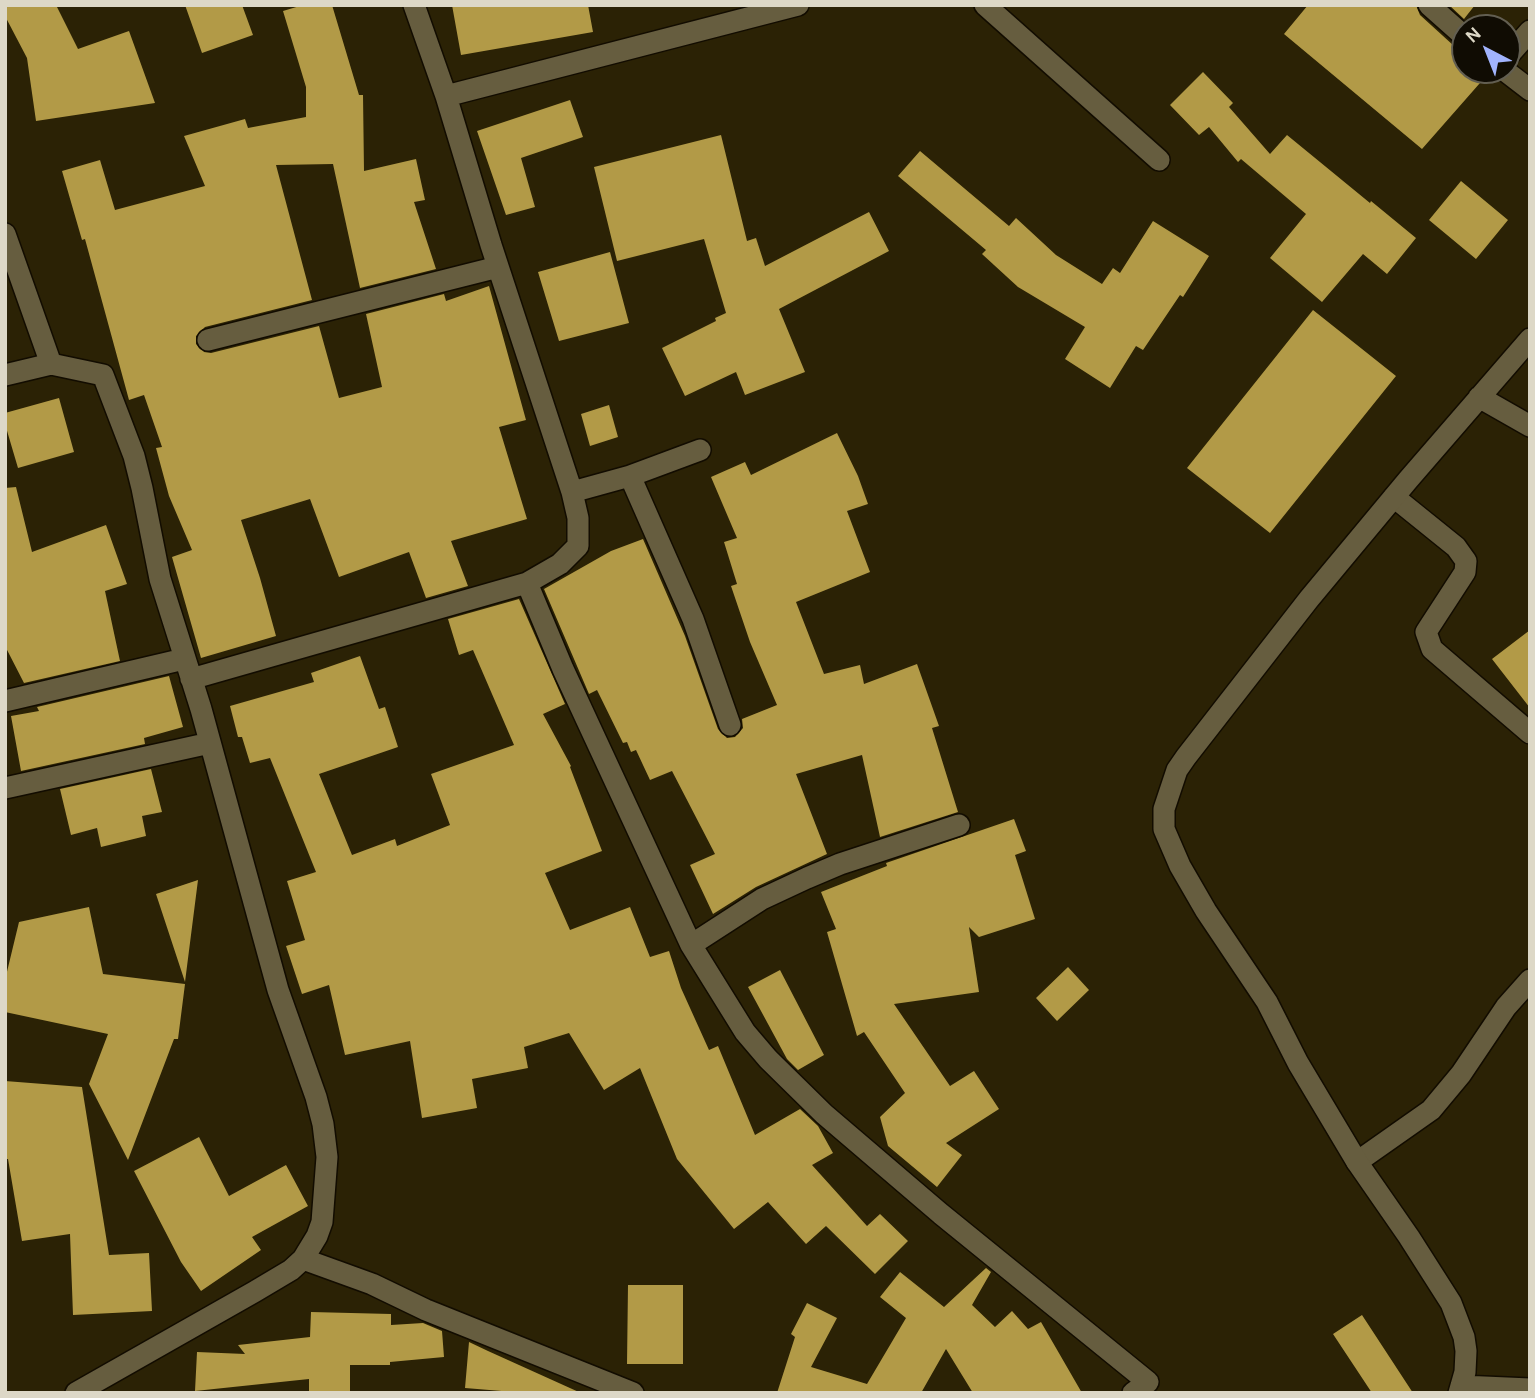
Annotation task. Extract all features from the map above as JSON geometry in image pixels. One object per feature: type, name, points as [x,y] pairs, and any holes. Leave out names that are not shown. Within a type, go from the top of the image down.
[{"type":"street","points":[[5,701],[187,669],[527,583],[560,564],[578,545],[578,518],[572,492],[498,267],[446,96],[414,5]]},
{"type":"street","points":[[446,96],[798,5]]},
{"type":"street","points":[[985,5],[1159,160]]},
{"type":"street","points":[[1429,5],[1451,25]]},
{"type":"street","points":[[5,234],[51,364]]},
{"type":"street","points":[[208,340],[498,267]]},
{"type":"street","points":[[1530,339],[1309,599],[1177,770],[1164,809],[1164,829],[1180,866],[1206,911],[1267,1002],[1298,1063],[1357,1163],[1451,1303],[1464,1338],[1465,1372],[1460,1389],[1530,1389]]},
{"type":"street","points":[[5,375],[51,364],[103,375],[139,472],[155,559],[210,743],[278,990],[323,1124],[327,1157],[324,1207],[317,1236],[303,1259],[291,1270],[254,1292],[76,1393]]},
{"type":"street","points":[[1479,397],[1530,426]]},
{"type":"street","points":[[572,492],[630,476],[700,450]]},
{"type":"street","points":[[630,476],[693,619],[730,725]]},
{"type":"street","points":[[1394,497],[1456,547],[1466,561],[1465,572],[1426,632],[1429,645],[1436,654],[1530,733]]},
{"type":"street","points":[[527,583],[563,669],[691,945],[745,1032],[768,1059],[824,1114],[1147,1389]]},
{"type":"street","points":[[5,788],[210,743]]},
{"type":"street","points":[[691,945],[762,900],[807,878],[959,825]]},
{"type":"street","points":[[1357,1163],[1431,1110],[1461,1074],[1506,1007],[1530,980]]},
{"type":"street","points":[[303,1259],[372,1284],[426,1310],[633,1393]]},
{"type":"building","points":[[5,5],[56,5],[78,49],[129,31],[155,103],[36,121],[27,58],[5,16]]},
{"type":"building","points":[[185,5],[242,5],[253,35],[202,53]]},
{"type":"building","points":[[303,5],[332,5],[359,95],[363,95],[364,171],[416,159],[425,200],[414,202],[436,269],[360,288],[333,164],[276,165],[312,300],[205,327],[196,336],[196,344],[204,352],[211,353],[319,326],[339,398],[382,387],[366,314],[444,294],[446,301],[489,286],[526,420],[499,427],[527,519],[451,541],[468,586],[426,598],[409,552],[339,577],[310,499],[241,520],[276,636],[201,658],[172,557],[192,550],[169,496],[156,448],[162,447],[144,395],[129,400],[85,239],[82,240],[62,171],[100,160],[115,210],[205,186],[184,136],[245,119],[248,128],[306,117],[306,87],[283,11]]},
{"type":"building","points":[[452,5],[588,5],[593,32],[461,55]]},
{"type":"building","points":[[1308,5],[1416,5],[1420,15],[1451,43],[1451,84],[1479,84],[1422,149],[1284,34]]},
{"type":"building","points":[[1449,5],[1475,5],[1468,14],[1459,14]]},
{"type":"building","points":[[1203,72],[1233,103],[1229,107],[1270,154],[1287,135],[1416,238],[1387,274],[1363,254],[1322,302],[1270,258],[1306,214],[1241,159],[1238,162],[1209,127],[1199,135],[1170,105]]},
{"type":"building","points":[[570,100],[583,137],[521,158],[535,207],[506,215],[477,131]]},
{"type":"building","points":[[721,135],[747,241],[756,238],[765,266],[869,212],[889,251],[779,309],[805,372],[745,395],[736,372],[685,396],[662,348],[716,321],[715,318],[726,313],[704,239],[617,261],[594,167]]},
{"type":"building","points":[[920,151],[1009,226],[1016,218],[1056,255],[1102,284],[1113,268],[1120,273],[1153,221],[1209,256],[1183,297],[1180,295],[1143,350],[1136,346],[1110,388],[1065,359],[1085,327],[1018,287],[982,254],[986,250],[898,176]]},
{"type":"building","points":[[1461,181],[1508,220],[1476,259],[1429,220]]},
{"type":"building","points":[[610,252],[629,323],[559,341],[538,272]]},
{"type":"building","points":[[1313,310],[1396,376],[1270,533],[1187,468]]},
{"type":"building","points":[[59,398],[74,452],[18,468],[5,424],[5,413]]},
{"type":"building","points":[[609,405],[618,437],[590,446],[581,414]]},
{"type":"building","points":[[837,433],[868,504],[847,511],[870,572],[796,602],[824,674],[860,665],[864,684],[917,664],[939,726],[932,728],[958,812],[880,837],[862,755],[796,774],[827,854],[756,887],[713,914],[690,865],[715,854],[672,771],[650,780],[636,750],[631,752],[627,742],[623,743],[597,690],[589,694],[544,589],[611,551],[643,539],[685,636],[718,729],[727,738],[735,737],[743,728],[742,719],[777,705],[750,642],[731,586],[737,584],[724,542],[737,538],[711,477],[745,462],[751,475]]},
{"type":"building","points":[[16,487],[32,552],[106,525],[127,584],[105,591],[120,661],[24,683],[5,646],[5,488]]},
{"type":"building","points":[[519,599],[565,704],[543,714],[571,766],[602,851],[545,873],[570,930],[630,907],[650,957],[669,951],[681,988],[709,1050],[718,1046],[755,1135],[800,1109],[818,1126],[833,1153],[812,1165],[867,1226],[880,1214],[908,1241],[875,1274],[826,1226],[806,1244],[768,1202],[734,1229],[677,1159],[640,1068],[604,1090],[569,1033],[524,1047],[528,1068],[472,1079],[477,1108],[422,1118],[410,1041],[345,1055],[329,985],[302,994],[286,946],[305,940],[287,881],[316,872],[270,758],[250,763],[242,737],[238,737],[230,706],[314,682],[311,673],[360,656],[379,709],[385,707],[398,747],[319,774],[352,855],[395,839],[397,846],[450,825],[431,774],[514,745],[473,650],[459,655],[448,619]]},
{"type":"building","points":[[1530,630],[1530,708],[1492,659]]},
{"type":"building","points":[[169,676],[183,727],[144,738],[145,744],[21,771],[11,716],[39,711],[37,707]]},
{"type":"building","points":[[151,769],[162,812],[142,816],[146,836],[101,847],[97,828],[71,835],[60,789]]},
{"type":"building","points":[[1014,819],[1026,851],[1015,855],[1035,919],[979,937],[969,927],[979,992],[894,1004],[950,1086],[974,1071],[999,1109],[946,1143],[962,1155],[937,1187],[888,1146],[880,1117],[905,1093],[864,1032],[857,1036],[827,932],[836,929],[821,892],[887,866],[886,863]]},
{"type":"building","points":[[198,880],[185,982],[156,894]]},
{"type":"building","points":[[89,907],[103,974],[185,984],[178,1039],[174,1039],[128,1160],[89,1084],[108,1034],[5,1012],[5,980],[19,922]]},
{"type":"building","points":[[1068,967],[1089,990],[1057,1021],[1036,998]]},
{"type":"building","points":[[780,970],[824,1055],[798,1070],[787,1059],[748,987]]},
{"type":"building","points":[[5,1081],[82,1087],[109,1255],[149,1253],[152,1311],[73,1315],[70,1234],[22,1241],[8,1159],[5,1159]]},
{"type":"building","points":[[199,1137],[229,1196],[286,1165],[308,1206],[252,1237],[261,1250],[201,1291],[181,1262],[134,1171]]},
{"type":"building","points":[[986,1268],[991,1272],[972,1305],[995,1327],[1012,1311],[1028,1329],[1041,1322],[1082,1393],[973,1393],[946,1349],[921,1393],[777,1393],[795,1337],[791,1334],[807,1303],[837,1318],[811,1367],[867,1384],[906,1318],[880,1297],[900,1272],[944,1307]]},
{"type":"building","points":[[628,1285],[683,1285],[683,1364],[627,1364]]},
{"type":"building","points":[[311,1312],[391,1314],[391,1325],[423,1323],[442,1331],[444,1357],[390,1362],[390,1365],[350,1365],[350,1393],[309,1393],[309,1379],[195,1391],[197,1352],[245,1354],[238,1345],[310,1337]]},
{"type":"building","points":[[1362,1315],[1413,1393],[1372,1393],[1333,1334]]},
{"type":"building","points":[[469,1342],[581,1393],[526,1393],[465,1388]]}]
